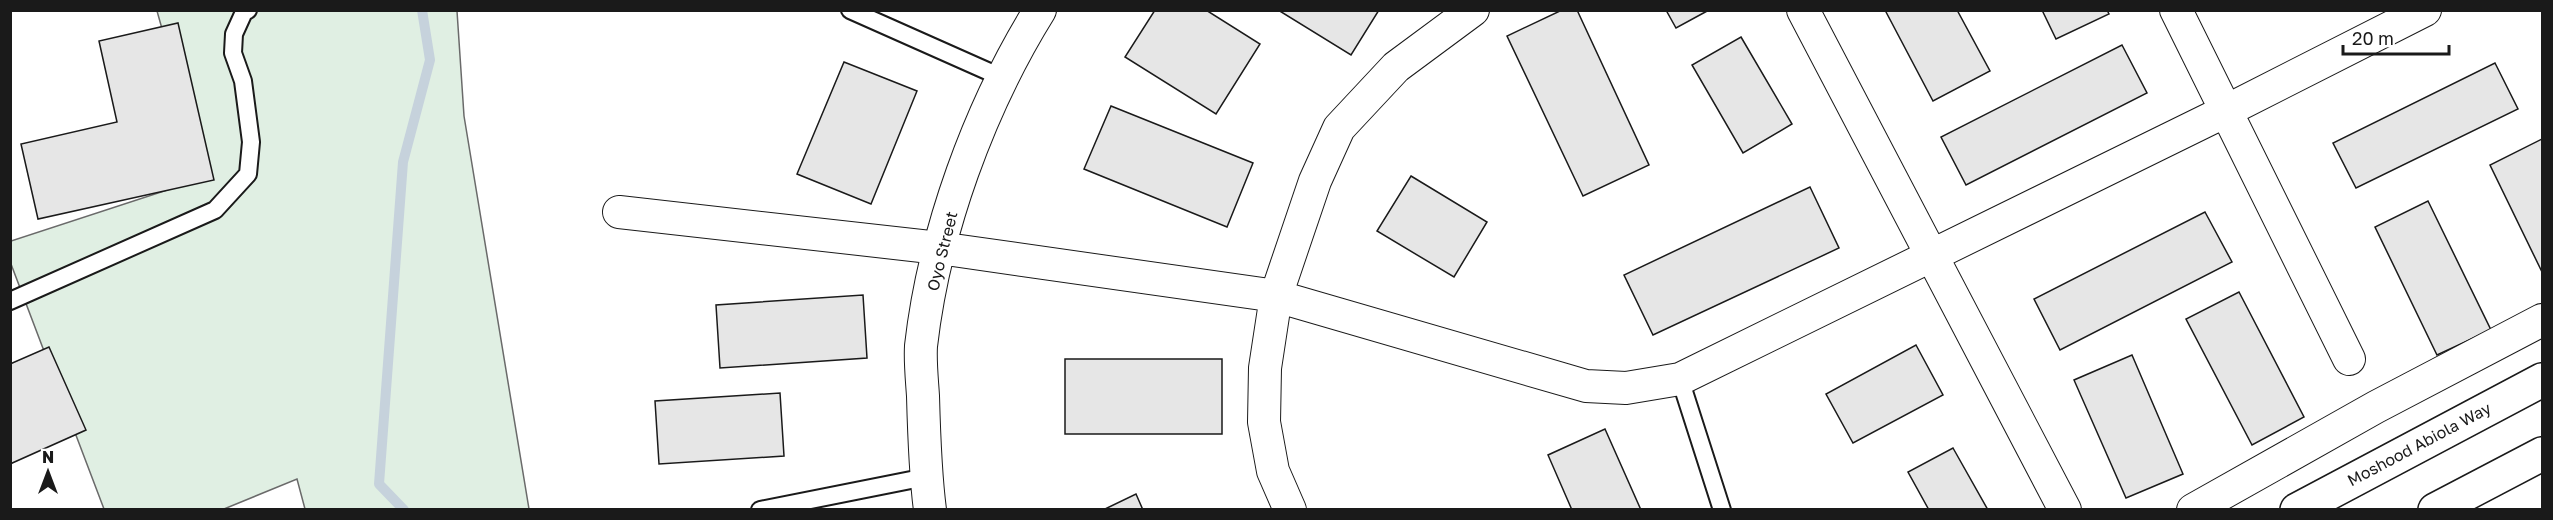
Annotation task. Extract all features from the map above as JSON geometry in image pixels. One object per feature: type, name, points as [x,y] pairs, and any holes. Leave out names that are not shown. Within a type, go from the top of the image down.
[{"type":"main road","name":"Moshood Abiola Way","points":[[2297,510],[2542,380]]},
{"type":"main road","points":[[2435,510],[2542,454]]},
{"type":"street","name":"Oyo Street","points":[[930,510],[926,477],[921,348],[939,248],[972,145],[1022,40],[1040,10]]},
{"type":"street","points":[[1290,510],[1274,471],[1264,422],[1265,368],[1276,296],[1315,181],[1339,128],[1396,67],[1473,10]]},
{"type":"street","points":[[1803,10],[2065,510]]},
{"type":"street","points":[[2176,10],[2349,359]]},
{"type":"street","points":[[619,212],[939,248],[1276,296],[1586,386],[1626,388],[1680,379],[2226,111],[2425,10]]},
{"type":"street","points":[[2193,510],[2376,407],[2542,320]]},
{"type":"lane","points":[[10,301],[215,210],[248,174],[249,132],[243,81],[233,53],[234,34],[244,12],[248,10]]},
{"type":"lane","points":[[850,10],[1003,78]]},
{"type":"lane","points":[[1680,379],[1722,510]]},
{"type":"lane","points":[[760,510],[926,477]]},
{"type":"green space","points":[[157,11],[457,11],[464,116],[529,509],[305,509],[297,479],[224,509],[104,509],[11,264],[11,241],[204,178]]},
{"type":"building","points":[[1155,10],[1206,10],[1260,44],[1216,114],[1125,57]]},
{"type":"building","points":[[1278,10],[1379,10],[1351,55]]},
{"type":"building","points":[[1562,10],[1577,10],[1649,165],[1583,196],[1507,36]]},
{"type":"building","points":[[1666,10],[1709,10],[1676,28]]},
{"type":"building","points":[[1885,10],[1957,10],[1990,71],[1933,101]]},
{"type":"building","points":[[2042,10],[2107,10],[2109,14],[2056,39]]},
{"type":"building","points":[[178,23],[214,180],[38,219],[21,144],[117,122],[99,41]]},
{"type":"building","points":[[1741,37],[1792,124],[1743,153],[1692,65]]},
{"type":"building","points":[[2122,45],[2147,93],[1966,185],[1941,137]]},
{"type":"building","points":[[844,62],[917,91],[871,204],[797,174]]},
{"type":"building","points":[[2495,63],[2518,109],[2356,188],[2333,143]]},
{"type":"building","points":[[1111,106],[1253,163],[1227,227],[1084,169]]},
{"type":"building","points":[[2542,139],[2542,272],[2490,165]]},
{"type":"building","points":[[1411,176],[1487,222],[1454,277],[1377,231]]},
{"type":"building","points":[[1810,187],[1839,248],[1653,335],[1624,275]]},
{"type":"building","points":[[2428,201],[2491,330],[2437,355],[2375,227]]},
{"type":"building","points":[[2205,212],[2232,262],[2060,350],[2034,299]]},
{"type":"building","points":[[2239,292],[2304,417],[2252,445],[2186,319]]},
{"type":"building","points":[[863,295],[867,358],[720,368],[716,305]]},
{"type":"building","points":[[1916,345],[1943,395],[1853,443],[1826,394]]},
{"type":"building","points":[[49,347],[86,430],[10,464],[10,364]]},
{"type":"building","points":[[2132,355],[2183,474],[2126,498],[2074,380]]},
{"type":"building","points":[[1065,359],[1222,359],[1222,434],[1065,434]]},
{"type":"building","points":[[780,393],[784,456],[659,464],[655,401]]},
{"type":"building","points":[[1605,429],[1641,510],[1572,510],[1548,455]]},
{"type":"building","points":[[1953,448],[1988,510],[1929,510],[1908,472]]},
{"type":"building","points":[[1136,494],[1143,510],[1103,510]]},
{"type":"waterway","points":[[404,510],[379,484],[403,162],[430,60],[422,10]]}]
